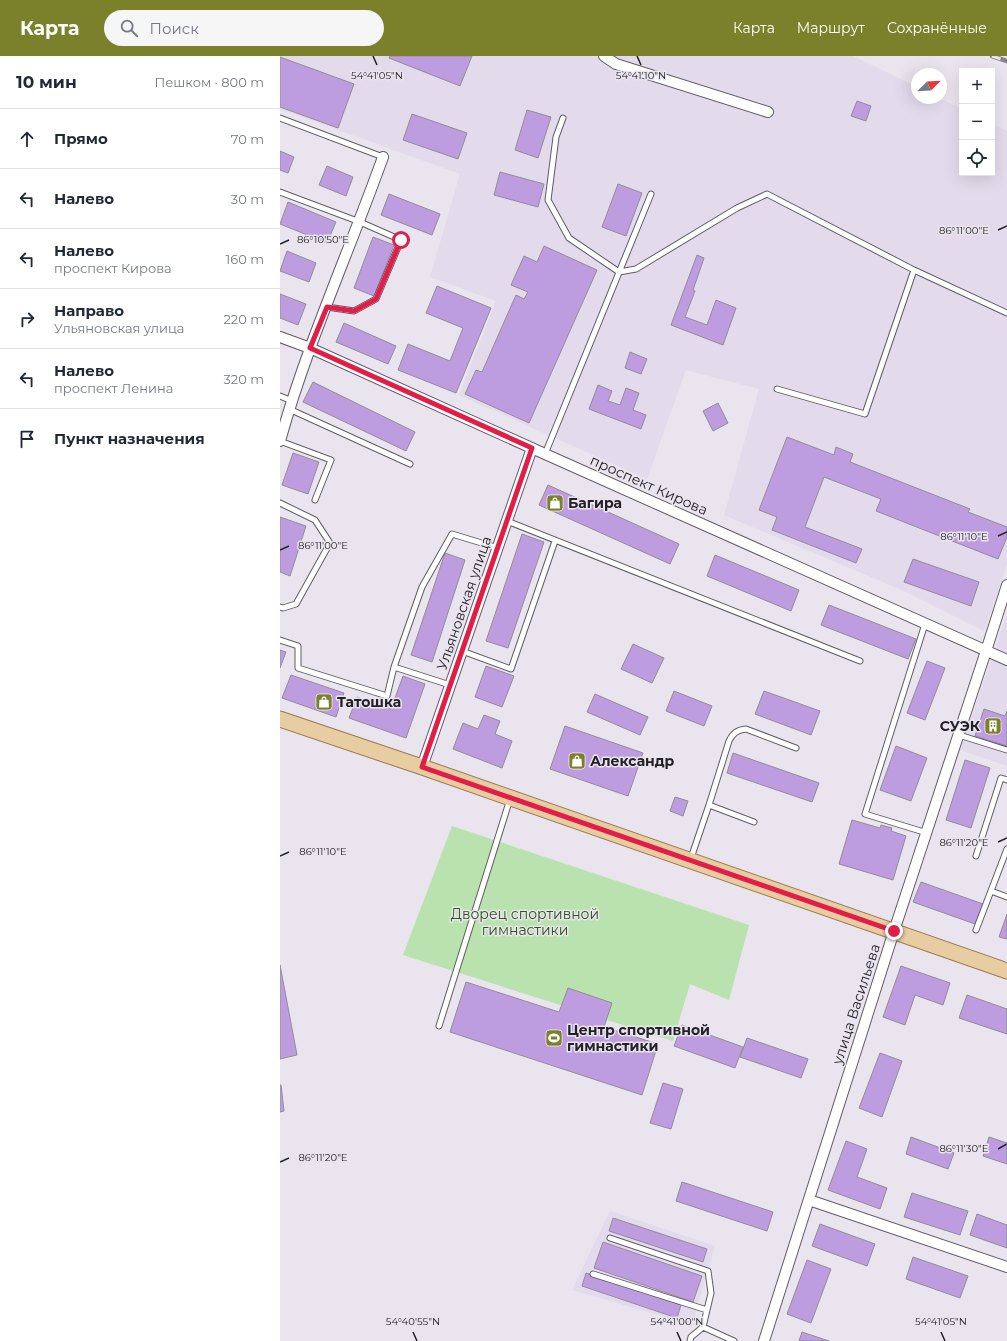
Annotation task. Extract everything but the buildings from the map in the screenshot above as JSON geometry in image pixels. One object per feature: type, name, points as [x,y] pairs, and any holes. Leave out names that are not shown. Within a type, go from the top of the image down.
[{"type":"main road","points":[[280,719],[1007,971]]},
{"type":"street","points":[[604,56],[616,64],[768,112]]},
{"type":"street","points":[[280,441],[290,405],[310,348],[360,222],[383,157]]},
{"type":"street","name":"проспект Кирова","points":[[280,337],[310,348],[1007,660]]},
{"type":"street","name":"Ульяновская улица","points":[[422,767],[532,448]]},
{"type":"street","name":"улица Васильева","points":[[764,1341],[894,931],[959,736],[1007,585]]},
{"type":"street","points":[[809,1200],[1007,1267]]},
{"type":"lane","points":[[280,118],[383,157]]},
{"type":"lane","points":[[563,118],[556,137],[548,200],[569,238],[619,272],[636,270],[737,208],[767,194],[914,270],[1007,313]]},
{"type":"lane","points":[[280,192],[360,222],[401,240],[376,299],[354,311],[327,307]]},
{"type":"lane","points":[[545,454],[651,194]]},
{"type":"lane","points":[[777,389],[865,414],[914,270]]},
{"type":"lane","points":[[280,396],[290,405],[410,464]]},
{"type":"lane","points":[[280,441],[331,460],[315,500]]},
{"type":"lane","points":[[280,504],[315,520],[330,544],[296,604],[283,608],[280,607]]},
{"type":"lane","points":[[507,521],[860,661]]},
{"type":"lane","points":[[280,640],[298,646],[298,668],[387,696],[394,666],[422,587],[452,534],[498,548]]},
{"type":"lane","points":[[462,651],[511,668],[555,541]]},
{"type":"lane","points":[[925,624],[865,814],[927,833]]},
{"type":"lane","points":[[394,666],[450,685]]},
{"type":"lane","points":[[690,861],[732,735],[738,730],[746,728],[796,748]]},
{"type":"lane","points":[[959,736],[1007,750]]},
{"type":"lane","points":[[976,856],[1001,778],[1007,780]]},
{"type":"lane","points":[[439,1026],[510,798]]},
{"type":"lane","points":[[709,805],[754,822]]},
{"type":"lane","points":[[976,930],[1007,849]]},
{"type":"lane","points":[[991,892],[1007,897]]},
{"type":"lane","points":[[610,1238],[708,1271],[711,1293],[703,1327],[692,1337],[690,1341]]},
{"type":"lane","points":[[593,1274],[706,1310]]},
{"type":"lane","points":[[703,1327],[734,1341]]},
{"type":"shaded area","points":[[280,56],[853,56],[911,84],[911,104],[947,104],[947,102],[959,108],[959,176],[995,176],[995,125],[1007,131],[1007,565],[984,631],[904,591],[724,515],[759,389],[686,370],[647,479],[459,395],[496,301],[430,277],[460,174],[280,109]]},
{"type":"shaded area","points":[[1007,614],[1007,766],[960,750]]},
{"type":"shaded area","points":[[610,1211],[715,1246],[692,1325],[572,1290]]},
{"type":"green space","name":"Дворец спортивной гимнастики","points":[[452,826],[749,925],[729,1000],[690,984],[673,1041],[403,955]]},
{"type":"railway","points":[[992,56],[1007,61]]},
{"type":"place","name":"Багира","points":[[555,503]]},
{"type":"place","name":"Татошка","points":[[324,702]]},
{"type":"place","name":"СУЭК","points":[[993,726]]},
{"type":"place","name":"Александр","points":[[577,761]]},
{"type":"place","name":"Центр спортивной гимнастики","points":[[554,1038]]},
{"type":"route","points":[[401,240],[376,299],[354,311],[327,307],[310,348],[532,448],[422,767],[894,931]]}]
